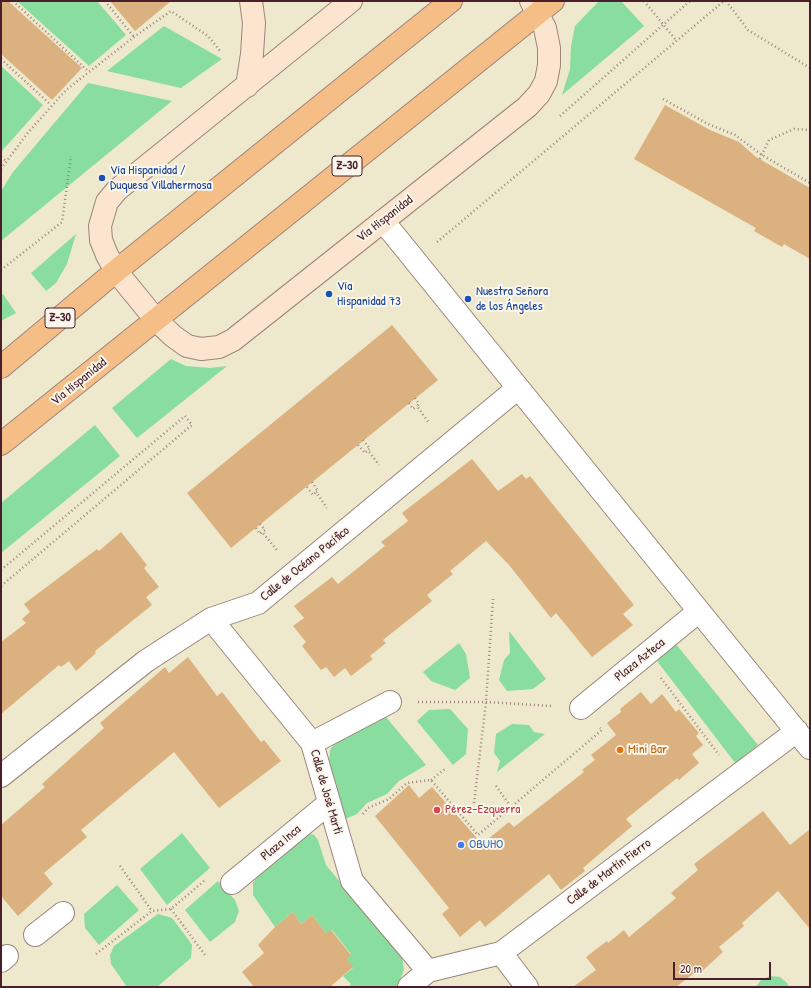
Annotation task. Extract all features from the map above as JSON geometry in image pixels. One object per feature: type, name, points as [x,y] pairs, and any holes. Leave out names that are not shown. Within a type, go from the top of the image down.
[{"type":"highway","name":"Z-30","points":[[2,365],[116,271],[451,1]]},
{"type":"highway","name":"Vía Hispanidad","points":[[1,444],[156,320],[541,5]]},
{"type":"main road","points":[[247,86],[252,54],[254,23],[251,1]]},
{"type":"main road","name":"Vía Hispanidad","points":[[351,1],[117,190],[107,202],[100,226],[101,240],[116,271],[156,320],[173,336],[187,346],[201,350],[219,347],[233,340],[527,107],[539,94],[546,80],[549,65],[549,48],[544,28],[541,5]]},
{"type":"street","points":[[383,221],[803,740]]},
{"type":"street","name":"Calle de Océano Pacífico","points":[[1,776],[146,660],[211,619],[258,603],[518,388]]},
{"type":"street","name":"Plaza Azteca","points":[[581,708],[699,611]]},
{"type":"street","name":"Calle de José Martí","points":[[211,619],[312,743],[352,881],[428,971]]},
{"type":"street","points":[[312,743],[390,702]]},
{"type":"street","name":"Calle de Martín Fierro","points":[[409,987],[428,971],[501,953],[735,778],[803,740]]},
{"type":"street","name":"Plaza Inca","points":[[232,883],[329,802]]},
{"type":"street","points":[[35,934],[63,913]]},
{"type":"street","points":[[501,953],[527,987]]},
{"type":"path","points":[[13,1],[89,72]]},
{"type":"path","points":[[105,1],[134,37]]},
{"type":"path","points":[[644,1],[676,40]]},
{"type":"path","points":[[432,246],[676,40],[725,1],[748,30],[810,68]]},
{"type":"path","points":[[1,168],[51,106],[66,90],[134,37],[171,11],[208,36],[221,52]]},
{"type":"path","points":[[1,59],[51,106]]},
{"type":"path","points":[[663,99],[708,124],[735,135],[762,155],[810,183]]},
{"type":"path","points":[[760,159],[769,140],[794,129],[810,130]]},
{"type":"path","points":[[1,270],[62,222],[71,156]]},
{"type":"path","points":[[1,157],[6,161]]},
{"type":"path","points":[[415,398],[419,404],[417,406],[429,423]]},
{"type":"path","points":[[409,403],[413,408],[417,406]]},
{"type":"path","points":[[1,570],[185,416],[192,425],[1,586]]},
{"type":"path","points":[[363,440],[379,465]]},
{"type":"path","points":[[358,445],[365,453],[368,450]]},
{"type":"path","points":[[312,482],[318,491],[316,492],[327,508]]},
{"type":"path","points":[[306,487],[313,495],[316,492]]},
{"type":"path","points":[[260,524],[265,530],[262,532]]},
{"type":"path","points":[[256,528],[260,534],[262,532],[277,550]]},
{"type":"path","points":[[474,803],[486,702],[493,599]]},
{"type":"path","points":[[645,656],[735,778]]},
{"type":"path","points":[[390,702],[486,702],[581,708]]},
{"type":"path","points":[[431,780],[478,835],[602,730],[598,726]]},
{"type":"path","points":[[336,826],[360,818],[368,808],[389,799],[407,782],[431,780],[445,768]]},
{"type":"path","points":[[496,786],[511,807]]},
{"type":"path","points":[[120,866],[152,911]]},
{"type":"path","points":[[96,954],[152,911],[171,909],[209,877]]},
{"type":"path","points":[[171,909],[205,955]]},
{"type":"green space","points":[[97,1],[126,35],[89,66],[18,2]]},
{"type":"green space","points":[[599,1],[621,1],[644,26],[562,95],[570,69],[571,46],[575,26]]},
{"type":"green space","points":[[164,26],[222,59],[181,88],[107,71]]},
{"type":"green space","points":[[1,66],[43,105],[1,152]]},
{"type":"green space","points":[[88,83],[172,101],[1,241],[1,191],[13,172]]},
{"type":"green space","points":[[76,234],[67,264],[56,283],[46,291],[31,273]]},
{"type":"green space","points":[[3,294],[16,313],[1,321],[1,295]]},
{"type":"green space","points":[[171,359],[186,366],[210,368],[227,366],[137,438],[112,408]]},
{"type":"green space","points":[[95,425],[120,456],[1,553],[1,503]]},
{"type":"green space","points":[[509,631],[546,679],[533,689],[507,691],[499,680],[504,660],[510,653]]},
{"type":"green space","points":[[459,643],[466,654],[470,678],[455,690],[431,681],[423,672]]},
{"type":"green space","points":[[675,643],[758,745],[736,764],[657,661]]},
{"type":"green space","points":[[450,709],[468,729],[466,754],[453,765],[417,721],[429,710]]},
{"type":"green space","points":[[377,715],[386,717],[426,765],[399,781],[387,794],[367,803],[357,814],[343,820],[329,761],[330,750],[335,743]]},
{"type":"green space","points":[[512,724],[529,725],[534,732],[545,734],[497,772],[500,761],[494,753],[496,734]]},
{"type":"green space","points":[[182,833],[210,868],[167,905],[140,869]]},
{"type":"green space","points":[[307,833],[314,835],[318,840],[326,865],[402,957],[404,970],[397,987],[348,987],[351,984],[343,976],[353,968],[347,959],[351,954],[332,930],[326,933],[312,915],[301,924],[293,912],[275,927],[253,895],[253,883],[257,877]]},
{"type":"green space","points":[[218,881],[235,900],[239,911],[235,922],[210,942],[185,910]]},
{"type":"green space","points":[[117,885],[139,910],[99,945],[85,928],[84,914]]},
{"type":"green space","points":[[158,914],[172,918],[188,939],[192,945],[191,958],[157,987],[127,987],[111,964],[110,955],[114,946]]},
{"type":"green space","points":[[770,976],[780,977],[789,987],[756,987],[761,980]]},
{"type":"building","points":[[1,1],[8,1],[82,68],[52,100],[1,54]]},
{"type":"building","points":[[110,1],[171,1],[135,31]]},
{"type":"building","points":[[665,105],[710,130],[739,142],[756,157],[810,188],[810,259],[784,244],[782,247],[754,231],[756,228],[634,159]]},
{"type":"building","points":[[392,325],[438,380],[231,548],[187,493]]},
{"type":"building","points":[[472,459],[498,491],[522,474],[526,479],[530,476],[634,605],[623,614],[633,625],[592,657],[556,613],[551,618],[509,565],[486,541],[450,571],[453,574],[427,595],[432,601],[383,640],[386,643],[370,656],[373,659],[351,676],[345,668],[334,677],[326,667],[321,670],[302,646],[306,642],[293,626],[304,618],[294,606],[332,577],[338,584],[385,546],[381,542],[408,521],[402,513]]},
{"type":"building","points":[[121,532],[147,565],[144,568],[159,587],[146,597],[152,605],[95,651],[96,653],[76,671],[69,661],[61,667],[59,665],[1,714],[1,642],[26,623],[22,619],[30,612],[24,604],[97,549],[99,551]]},
{"type":"building","points":[[188,657],[217,696],[222,692],[261,742],[264,740],[281,761],[219,808],[174,752],[81,830],[87,837],[44,873],[53,884],[18,916],[1,896],[1,825],[45,787],[42,784],[104,728],[100,723],[165,667],[169,673]]},
{"type":"building","points":[[641,692],[651,704],[662,694],[676,712],[679,709],[699,733],[696,736],[703,745],[692,754],[699,763],[679,780],[677,778],[626,819],[632,826],[583,868],[585,871],[561,890],[549,874],[485,927],[480,920],[460,937],[442,914],[449,908],[375,816],[409,785],[419,798],[432,787],[482,844],[509,822],[514,827],[584,772],[582,770],[595,760],[591,755],[616,735],[607,723],[621,712],[620,709]]},
{"type":"building","points":[[763,811],[790,845],[810,829],[810,929],[778,891],[742,923],[744,926],[719,947],[723,952],[700,973],[698,970],[676,987],[573,987],[596,970],[586,957],[607,941],[608,943],[624,930],[629,937],[676,898],[671,893],[698,870],[694,864]]},
{"type":"building","points":[[293,912],[301,924],[312,915],[326,933],[331,930],[351,955],[347,959],[353,967],[330,987],[254,987],[242,972],[264,953],[258,945],[275,927]]},
{"type":"place","name":"Vía Hispanidad / Duquesa Villahermosa","points":[[102,178]]},
{"type":"place","name":"Vía Hispanidad 73","points":[[329,294]]},
{"type":"place","name":"Nuestra Señora de los Ángeles","points":[[468,299]]},
{"type":"place","name":"Mini Bar","points":[[620,750]]},
{"type":"place","name":"Pérez-Ezquerra","points":[[437,810]]},
{"type":"place","name":"OBUHO","points":[[461,845]]}]
